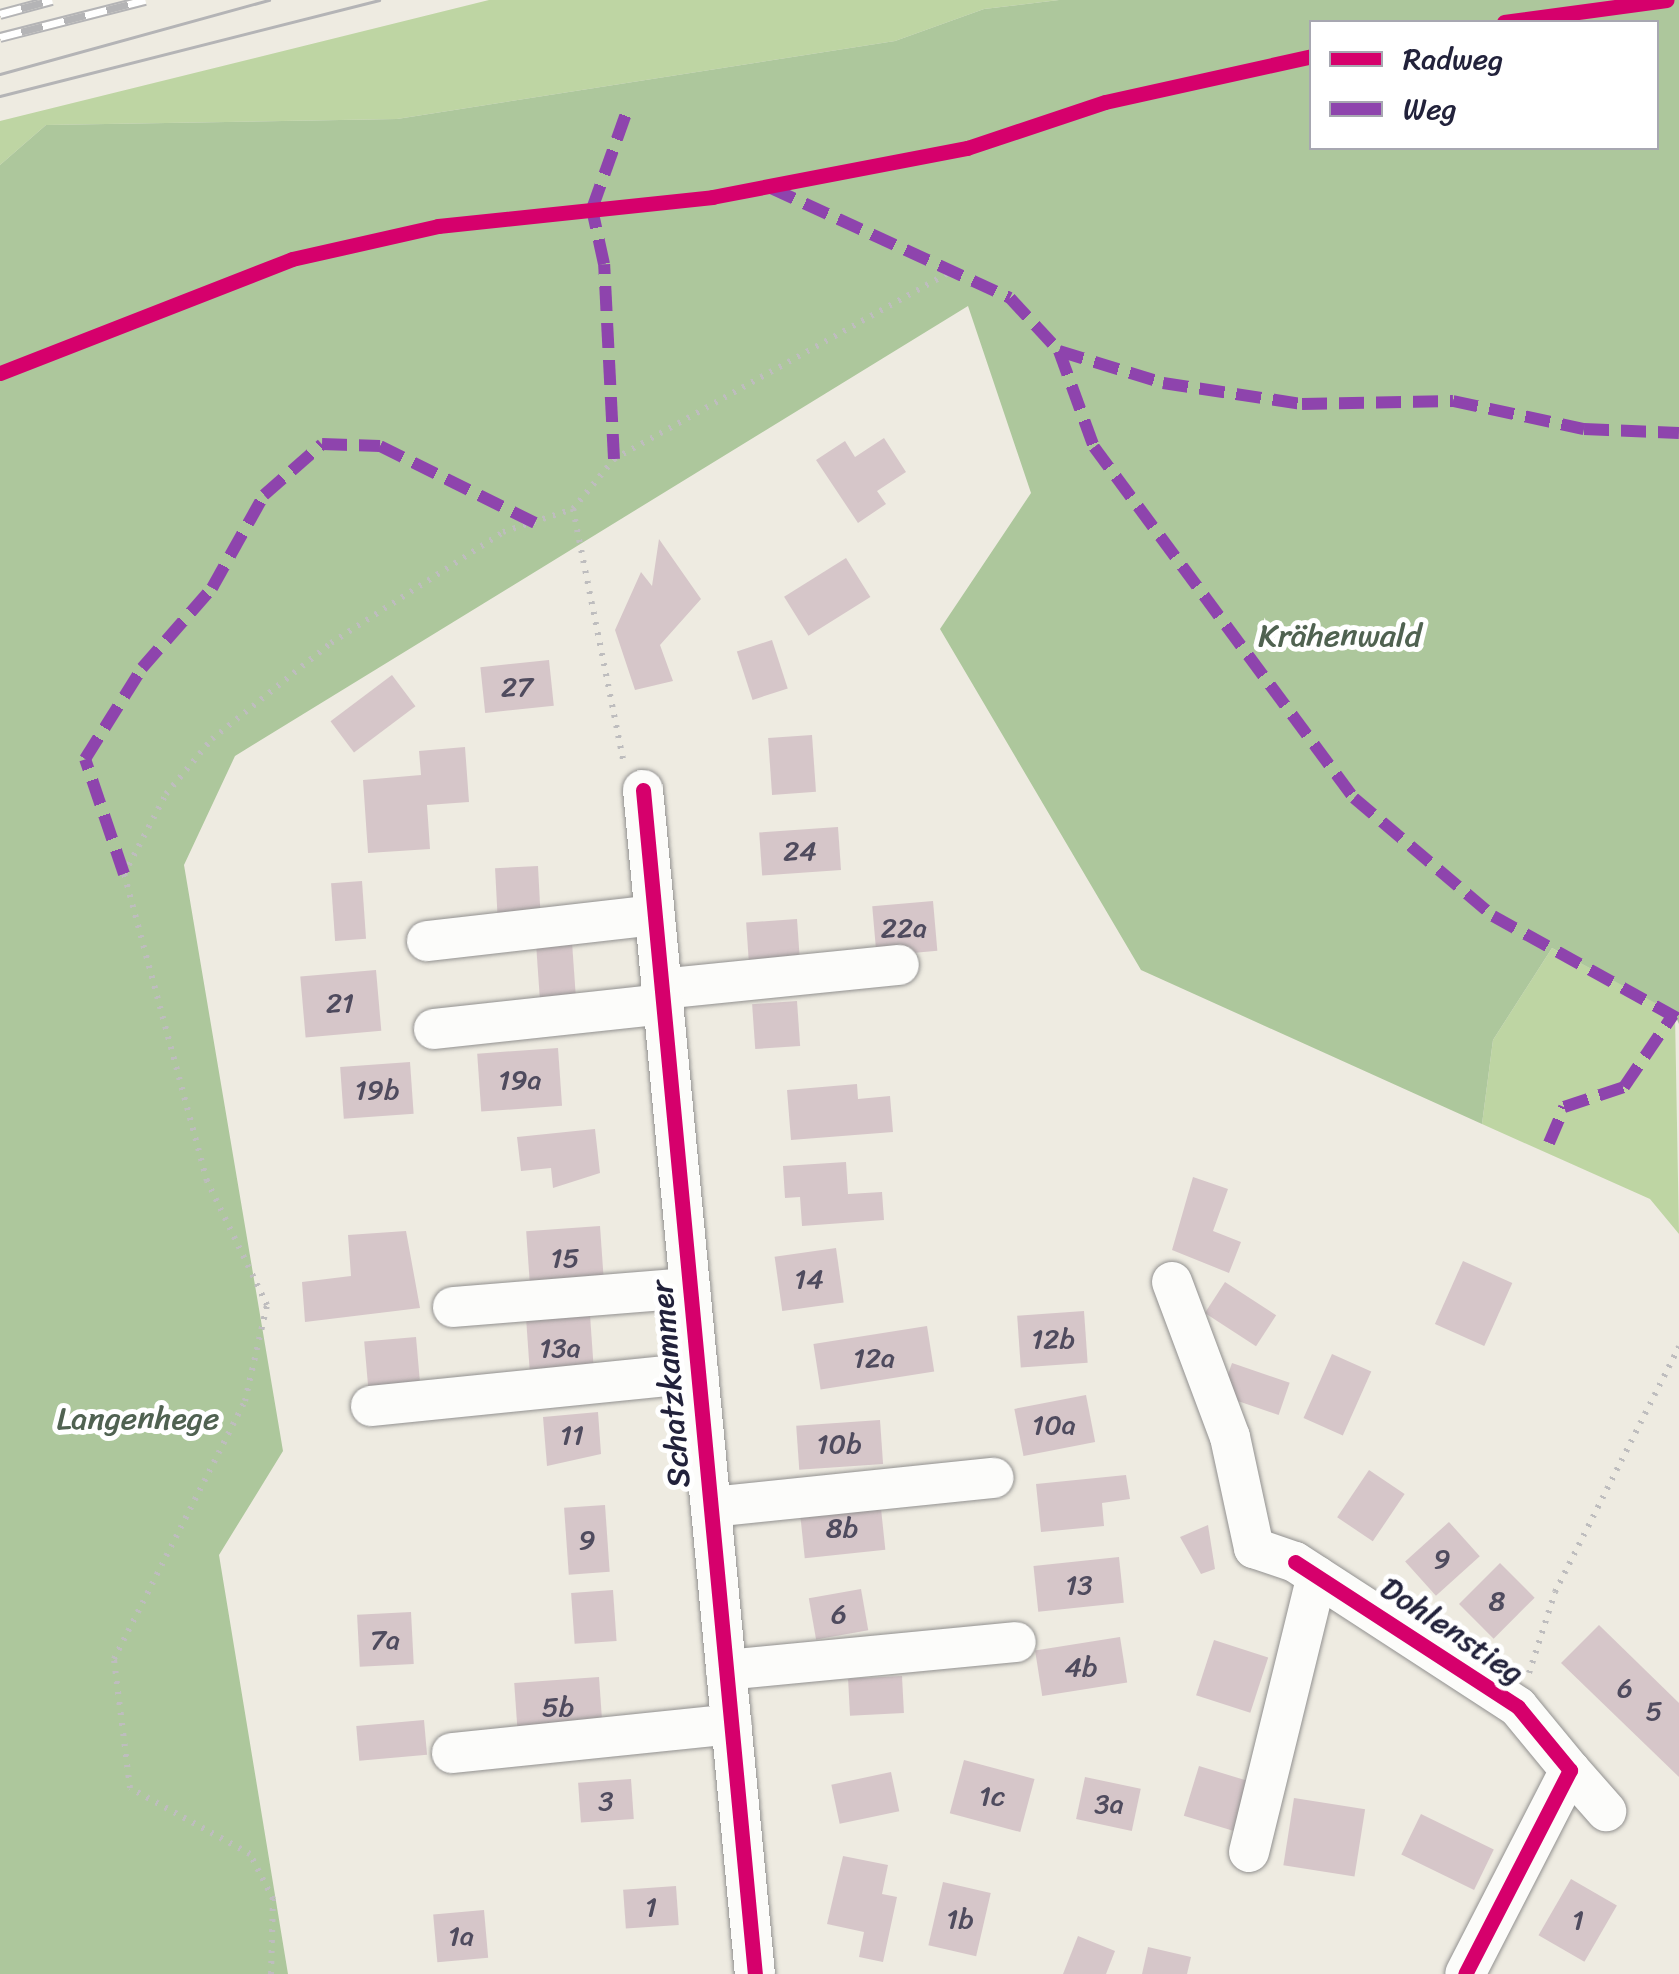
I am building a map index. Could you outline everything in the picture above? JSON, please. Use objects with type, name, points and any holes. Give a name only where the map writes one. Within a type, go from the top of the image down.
[{"type":"street","name":"Schatzkammer","points":[[643,790],[755,1974]]},
{"type":"street","points":[[427,941],[654,915]]},
{"type":"street","points":[[434,1029],[899,964]]},
{"type":"street","name":"Dohlenstieg","points":[[1172,1282],[1230,1437],[1254,1548],[1306,1569],[1518,1707],[1606,1810]]},
{"type":"street","points":[[454,1307],[690,1288]]},
{"type":"street","points":[[371,1406],[698,1373]]},
{"type":"street","points":[[711,1507],[994,1478]]},
{"type":"street","points":[[1248,1852],[1306,1569]]},
{"type":"street","points":[[726,1670],[1016,1642]]},
{"type":"street","points":[[452,1752],[732,1724]]},
{"type":"street","points":[[1464,1974],[1570,1770]]},
{"type":"path","points":[[271,1974],[273,1899],[250,1854],[156,1806],[130,1788],[114,1658],[244,1402],[267,1305],[207,1181],[124,874],[166,794],[212,739],[331,643],[503,532],[572,510],[614,459],[956,269]]},
{"type":"path","points":[[572,510],[616,748],[643,790]]},
{"type":"path","points":[[1518,1707],[1556,1592],[1679,1348]]},
{"type":"green space","points":[[489,0],[1059,0],[984,9],[895,41],[397,119],[46,125],[0,165],[0,121]]},
{"type":"green space","name":"Krähenwald","points":[[1059,0],[1679,0],[1679,1024],[1674,1013],[1552,948],[1493,1040],[1482,1124],[1141,970],[940,629],[1031,493],[968,306],[235,756],[184,865],[283,1451],[219,1555],[288,1974],[0,1974],[0,165],[46,125],[397,119],[895,41],[984,9]]},
{"type":"green space","points":[[1552,948],[1675,1013],[1679,1234],[1650,1199],[1482,1124],[1493,1040]]},
{"type":"building","points":[[884,438],[906,472],[877,491],[886,504],[858,523],[816,460],[845,441],[855,457]]},
{"type":"building","points":[[659,539],[701,599],[660,645],[673,681],[635,690],[615,630],[641,572],[652,586]]},
{"type":"building","points":[[846,558],[870,597],[808,636],[784,597]]},
{"type":"building","points":[[772,640],[788,689],[753,700],[737,651]]},
{"type":"building","points":[[549,660],[554,706],[485,713],[480,667]]},
{"type":"building","points":[[392,675],[415,706],[354,752],[331,721]]},
{"type":"building","points":[[812,735],[816,792],[772,795],[768,738]]},
{"type":"building","points":[[465,747],[469,802],[427,805],[430,849],[368,853],[363,780],[421,775],[419,751]]},
{"type":"building","points":[[838,827],[841,870],[762,875],[759,833]]},
{"type":"building","points":[[538,866],[541,920],[498,922],[495,868]]},
{"type":"building","points":[[362,881],[366,939],[335,941],[331,883]]},
{"type":"building","points":[[933,901],[937,951],[877,956],[872,906]]},
{"type":"building","points":[[797,919],[800,963],[749,966],[746,923]]},
{"type":"building","points":[[572,942],[576,995],[540,997],[536,945]]},
{"type":"building","points":[[376,970],[381,1031],[306,1037],[300,977]]},
{"type":"building","points":[[797,1001],[800,1046],[755,1049],[752,1004]]},
{"type":"building","points":[[558,1048],[562,1106],[481,1112],[477,1054]]},
{"type":"building","points":[[410,1062],[414,1114],[344,1119],[340,1067]]},
{"type":"building","points":[[857,1084],[858,1099],[890,1096],[893,1132],[791,1140],[787,1090]]},
{"type":"building","points":[[595,1129],[600,1173],[553,1188],[551,1168],[521,1171],[517,1137]]},
{"type":"building","points":[[846,1162],[848,1194],[882,1192],[884,1220],[802,1226],[800,1197],[785,1198],[783,1166]]},
{"type":"building","points":[[1193,1177],[1228,1189],[1213,1231],[1241,1242],[1229,1273],[1172,1250]]},
{"type":"building","points":[[600,1226],[604,1285],[530,1290],[526,1231]]},
{"type":"building","points":[[406,1231],[420,1308],[305,1322],[302,1282],[351,1276],[348,1235]]},
{"type":"building","points":[[836,1248],[844,1302],[782,1311],[775,1257]]},
{"type":"building","points":[[1463,1261],[1512,1283],[1484,1346],[1435,1324]]},
{"type":"building","points":[[1225,1282],[1276,1315],[1256,1346],[1205,1313]]},
{"type":"building","points":[[1084,1311],[1088,1363],[1021,1368],[1017,1316]]},
{"type":"building","points":[[590,1315],[594,1377],[530,1381],[526,1319]]},
{"type":"building","points":[[927,1326],[934,1371],[821,1389],[813,1344]]},
{"type":"building","points":[[416,1337],[420,1387],[369,1391],[364,1342]]},
{"type":"building","points":[[1332,1354],[1371,1371],[1343,1435],[1304,1418]]},
{"type":"building","points":[[1232,1363],[1290,1383],[1279,1415],[1221,1395]]},
{"type":"building","points":[[1086,1395],[1095,1442],[1024,1456],[1014,1409]]},
{"type":"building","points":[[598,1412],[601,1454],[547,1466],[543,1417]]},
{"type":"building","points":[[880,1420],[883,1464],[799,1470],[796,1426]]},
{"type":"building","points":[[1369,1470],[1405,1494],[1373,1541],[1337,1517]]},
{"type":"building","points":[[1126,1475],[1130,1499],[1102,1503],[1104,1526],[1041,1532],[1036,1484]]},
{"type":"building","points":[[880,1499],[885,1550],[805,1558],[799,1507]]},
{"type":"building","points":[[605,1505],[610,1572],[569,1575],[564,1508]]},
{"type":"building","points":[[1449,1522],[1480,1556],[1436,1596],[1405,1561]]},
{"type":"building","points":[[1208,1525],[1215,1569],[1201,1574],[1180,1537]]},
{"type":"building","points":[[1119,1557],[1124,1603],[1038,1612],[1033,1566]]},
{"type":"building","points":[[1500,1563],[1535,1598],[1494,1639],[1459,1604]]},
{"type":"building","points":[[861,1589],[868,1630],[816,1640],[809,1598]]},
{"type":"building","points":[[613,1590],[617,1641],[575,1644],[571,1593]]},
{"type":"building","points":[[411,1612],[414,1664],[360,1667],[357,1615]]},
{"type":"building","points":[[1599,1625],[1679,1703],[1679,1777],[1561,1663]]},
{"type":"building","points":[[1120,1637],[1127,1682],[1042,1696],[1035,1650]]},
{"type":"building","points":[[1214,1640],[1268,1658],[1250,1713],[1196,1695]]},
{"type":"building","points":[[902,1676],[904,1713],[850,1716],[848,1679]]},
{"type":"building","points":[[599,1677],[603,1731],[518,1737],[514,1683]]},
{"type":"building","points":[[424,1720],[427,1755],[359,1761],[356,1726]]},
{"type":"building","points":[[964,1760],[1035,1779],[1020,1832],[950,1813]]},
{"type":"building","points":[[1199,1766],[1251,1782],[1235,1832],[1184,1816]]},
{"type":"building","points":[[891,1772],[899,1811],[840,1824],[831,1785]]},
{"type":"building","points":[[1085,1777],[1141,1789],[1132,1831],[1076,1819]]},
{"type":"building","points":[[631,1779],[634,1819],[581,1823],[578,1783]]},
{"type":"building","points":[[1294,1798],[1365,1809],[1354,1876],[1283,1865]]},
{"type":"building","points":[[1421,1814],[1494,1850],[1474,1890],[1401,1854]]},
{"type":"building","points":[[843,1856],[888,1865],[882,1894],[897,1897],[883,1962],[859,1957],[864,1932],[827,1924]]},
{"type":"building","points":[[1571,1879],[1617,1905],[1584,1962],[1538,1935]]},
{"type":"building","points":[[943,1882],[991,1893],[976,1956],[928,1945]]},
{"type":"building","points":[[676,1886],[679,1925],[626,1929],[623,1890]]},
{"type":"building","points":[[484,1910],[488,1958],[437,1962],[433,1914]]},
{"type":"building","points":[[1078,1936],[1115,1951],[1106,1974],[1063,1974]]},
{"type":"building","points":[[1148,1947],[1191,1957],[1187,1974],[1142,1974]]},
{"type":"tram line","points":[[0,74],[269,0]]},
{"type":"tram line","points":[[0,96],[379,0]]},
{"type":"railway","points":[[0,14],[52,0]]},
{"type":"railway","points":[[0,37],[145,0]]},
{"type":"marked path","points":[[614,459],[604,264],[592,209],[628,108]]},
{"type":"marked path","points":[[771,188],[1010,298],[1059,351],[1094,447],[1354,798],[1493,916],[1679,1019]]},
{"type":"marked path","points":[[1059,351],[1163,383],[1302,404],[1453,401],[1584,429],[1679,433]]},
{"type":"marked path","points":[[124,874],[85,759],[142,668],[212,588],[264,495],[322,444],[380,446],[535,523]]},
{"type":"marked path","points":[[1549,1143],[1564,1107],[1624,1087],[1673,1015]]},
{"type":"cycle path","points":[[1519,20],[1667,0]]},
{"type":"cycle path","points":[[0,373],[292,259],[438,226],[712,197],[967,148],[1105,102],[1309,57]]},
{"type":"cycle path","points":[[643,790],[755,1974]]},
{"type":"cycle path","points":[[1295,1562],[1518,1707],[1570,1770],[1465,1974]]},
{"type":"park label","name":"Langenhege","points":[[138,1419]]}]
